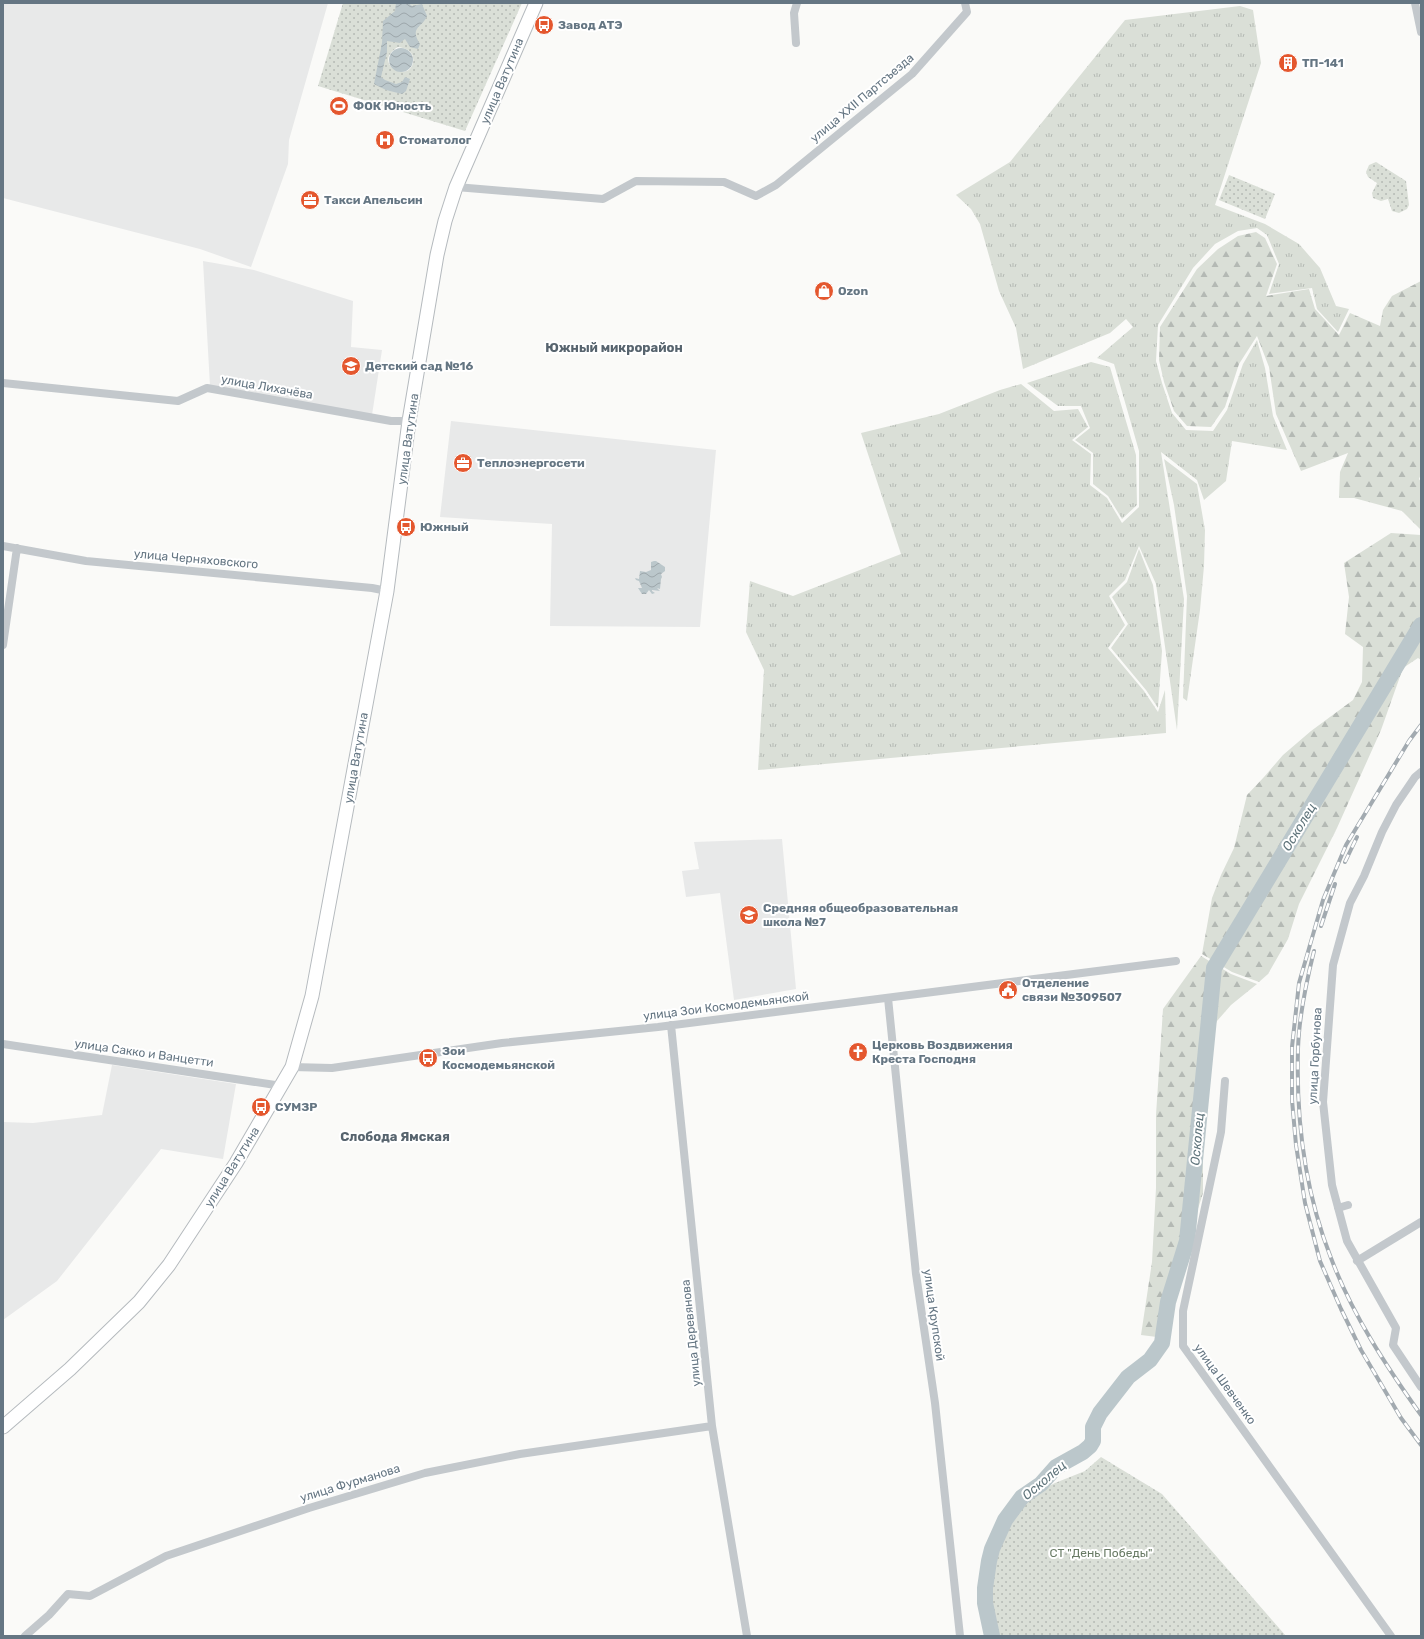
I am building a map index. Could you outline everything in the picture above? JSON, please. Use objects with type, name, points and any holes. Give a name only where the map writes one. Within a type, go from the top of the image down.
[{"type":"main road","name":"улица Ватутина","points":[[3,1427],[70,1369],[143,1297],[173,1258],[236,1163],[292,1067],[312,996],[387,591],[409,421],[437,255],[445,221],[456,187],[536,3]]},
{"type":"street","points":[[796,43],[794,13],[797,3]]},
{"type":"street","name":"улица XXII Партсъезда","points":[[456,187],[603,199],[636,181],[724,182],[756,196],[776,185],[912,74],[967,12],[965,3]]},
{"type":"street","points":[[1415,3],[1421,32]]},
{"type":"street","name":"улица Лихачёва","points":[[3,383],[178,401],[207,388],[391,421],[409,421]]},
{"type":"street","name":"улица Черняховского","points":[[3,546],[86,561],[372,588],[387,591]]},
{"type":"street","points":[[3,645],[17,548]]},
{"type":"street","name":"улица Горбунова","points":[[1421,772],[1396,805],[1382,832],[1364,876],[1350,902],[1333,965],[1323,1102],[1332,1185],[1347,1241],[1396,1328],[1393,1345],[1421,1387]]},
{"type":"street","name":"улица Зои Космодемьянской","points":[[292,1067],[332,1068],[502,1043],[672,1025],[1176,961]]},
{"type":"street","name":"улица Крупской","points":[[888,998],[916,1274],[934,1403],[960,1636]]},
{"type":"street","name":"улица Деревянова","points":[[672,1025],[712,1426],[747,1636]]},
{"type":"street","name":"улица Сакко и Ванцетти","points":[[3,1044],[282,1086]]},
{"type":"street","name":"улица Шевченко","points":[[1225,1081],[1221,1132],[1183,1311],[1183,1346],[1391,1636]]},
{"type":"street","points":[[1338,1208],[1348,1205]]},
{"type":"street","points":[[1357,1261],[1421,1222]]},
{"type":"street","name":"улица Фурманова","points":[[25,1636],[49,1615],[68,1594],[90,1596],[166,1556],[309,1508],[425,1473],[520,1454],[712,1426]]},
{"type":"shaded area","points":[[3,3],[328,3],[289,140],[288,164],[251,267],[200,249],[3,198]]},
{"type":"shaded area","points":[[203,261],[254,270],[353,301],[351,347],[382,350],[372,415],[210,386]]},
{"type":"shaded area","points":[[451,421],[716,450],[700,627],[550,626],[552,524],[440,517]]},
{"type":"shaded area","points":[[782,839],[796,989],[734,1000],[720,893],[686,897],[682,871],[699,869],[694,842]]},
{"type":"shaded area","points":[[112,1065],[236,1084],[223,1159],[161,1149],[57,1281],[3,1320],[3,1122],[33,1123],[102,1115]]},
{"type":"green space","points":[[343,3],[522,3],[465,131],[318,86]],"holes":[[[398,47],[410,51],[413,56],[413,63],[410,69],[405,72],[394,69],[390,65],[388,59],[391,53]]]},
{"type":"green space","points":[[1240,6],[1253,10],[1261,63],[1215,205],[1265,224],[1299,244],[1320,268],[1336,306],[1349,309],[1338,332],[1317,309],[1312,288],[1269,294],[1279,264],[1267,235],[1257,228],[1238,231],[1215,244],[1193,268],[1158,325],[1156,361],[1172,413],[1186,430],[1213,431],[1227,410],[1243,364],[1257,340],[1265,368],[1273,416],[1287,450],[1232,441],[1226,481],[1204,500],[1197,480],[1161,452],[1184,599],[1177,730],[1156,584],[1139,546],[1125,580],[1109,596],[1125,625],[1108,648],[1144,691],[1158,712],[1165,690],[1166,733],[758,770],[764,670],[746,632],[750,581],[793,596],[901,554],[861,433],[939,414],[1000,390],[1021,384],[1054,411],[1078,409],[1088,427],[1072,440],[1091,454],[1090,485],[1107,498],[1122,523],[1139,507],[1139,451],[1114,364],[1097,358],[1133,327],[1126,319],[1110,333],[1023,369],[1016,328],[999,291],[980,224],[971,209],[956,195],[1010,162],[1125,20]]},
{"type":"green space","points":[[1376,162],[1406,181],[1409,205],[1407,209],[1399,213],[1392,211],[1388,199],[1381,201],[1373,198],[1372,193],[1377,183],[1368,177],[1366,172],[1369,165]]},
{"type":"green space","points":[[1229,175],[1275,194],[1265,219],[1219,200]]},
{"type":"green space","points":[[1256,232],[1265,238],[1277,264],[1266,296],[1309,289],[1315,309],[1339,335],[1350,313],[1380,326],[1383,310],[1392,296],[1421,281],[1421,474],[1419,479],[1421,482],[1421,530],[1402,511],[1354,498],[1339,498],[1340,472],[1348,453],[1301,471],[1276,414],[1269,367],[1257,336],[1239,364],[1225,407],[1211,427],[1187,426],[1174,411],[1164,382],[1159,360],[1160,327],[1197,269],[1218,249],[1238,236]]},
{"type":"green space","points":[[1091,362],[1110,367],[1136,455],[1137,505],[1122,519],[1108,496],[1093,484],[1093,453],[1075,440],[1090,428],[1081,406],[1058,406],[1027,383]]},
{"type":"green space","points":[[1164,459],[1197,484],[1205,530],[1204,566],[1200,610],[1187,701],[1183,698],[1187,596],[1174,505]]},
{"type":"green space","points":[[1391,533],[1421,535],[1421,660],[1418,658],[1403,668],[1381,730],[1337,828],[1299,904],[1288,939],[1268,974],[1259,982],[1232,972],[1202,954],[1212,898],[1234,848],[1247,795],[1283,755],[1311,731],[1353,700],[1362,682],[1363,647],[1345,634],[1349,597],[1344,563]]},
{"type":"green space","points":[[1139,549],[1153,585],[1162,651],[1158,708],[1146,690],[1111,648],[1128,624],[1112,597],[1127,582]]},
{"type":"green space","points":[[1201,956],[1231,974],[1257,984],[1231,1005],[1217,1021],[1211,1034],[1207,1050],[1203,1125],[1203,1193],[1187,1243],[1181,1282],[1165,1338],[1141,1335],[1152,1262],[1156,1188],[1156,1115],[1163,1009]]},
{"type":"green space","name":"СТ \"День Победы\"","points":[[1101,1457],[1162,1494],[1286,1636],[994,1636],[989,1611],[989,1588],[996,1550],[1008,1523],[1024,1499],[1055,1483],[1085,1471]]},
{"type":"water","points":[[396,3],[408,3],[412,6],[422,4],[427,16],[416,31],[420,44],[418,49],[410,47],[405,39],[400,43],[387,41],[387,52],[381,77],[396,84],[402,82],[405,77],[410,79],[406,91],[402,94],[386,90],[374,84],[382,43],[383,21],[395,11]]},
{"type":"water","points":[[401,48],[410,51],[413,60],[410,69],[401,72],[392,69],[389,60],[392,51]]},
{"type":"water","points":[[654,561],[665,567],[665,571],[661,574],[660,589],[657,588],[660,591],[652,590],[655,593],[652,594],[649,590],[646,594],[642,594],[638,588],[642,588],[639,581],[635,578],[639,579],[640,571],[646,572],[651,570],[651,562]]},
{"type":"waterway","name":"Осколец","points":[[992,1636],[985,1603],[985,1588],[992,1549],[1005,1520],[1022,1497],[1041,1484],[1056,1467],[1083,1452],[1090,1446],[1093,1441],[1093,1427],[1100,1413],[1128,1377],[1150,1360],[1162,1343],[1168,1302],[1187,1241],[1214,968],[1421,625]]},
{"type":"railway","points":[[1421,725],[1409,741],[1346,845],[1323,900],[1299,983],[1292,1047],[1292,1100],[1296,1145],[1305,1203],[1320,1261],[1361,1350],[1401,1418],[1421,1445]]},
{"type":"railway","points":[[1345,862],[1357,837]]},
{"type":"railway","points":[[1321,926],[1335,884]]},
{"type":"railway","points":[[1314,951],[1301,1012],[1298,1049],[1301,1128],[1309,1181],[1322,1233],[1339,1279],[1359,1319],[1383,1359],[1421,1415]]},
{"type":"place","name":"Завод АТЭ","points":[[544,25]]},
{"type":"place","name":"ТП-141","points":[[1288,63]]},
{"type":"place","name":"ФОК Юность","points":[[339,106]]},
{"type":"place","name":"Стоматолог","points":[[385,140]]},
{"type":"place","name":"Такси Апельсин","points":[[310,200]]},
{"type":"place","name":"Ozon","points":[[824,291]]},
{"type":"place","name":"Детский сад №16","points":[[351,366]]},
{"type":"place","name":"Теплоэнергосети","points":[[463,463]]},
{"type":"place","name":"Южный","points":[[406,527]]},
{"type":"place","name":"Средняя общеобразовательная школа №7","points":[[749,915]]},
{"type":"place","name":"Отделение связи №309507","points":[[1008,990]]},
{"type":"place","name":"Церковь Воздвижения Креста Господня","points":[[858,1052]]},
{"type":"place","name":"Зои Космодемьянской","points":[[428,1058]]},
{"type":"place","name":"СУМЗР","points":[[261,1107]]},
{"type":"district","name":"Южный микрорайон","points":[[614,347]]},
{"type":"district","name":"Слобода Ямская","points":[[395,1136]]}]
